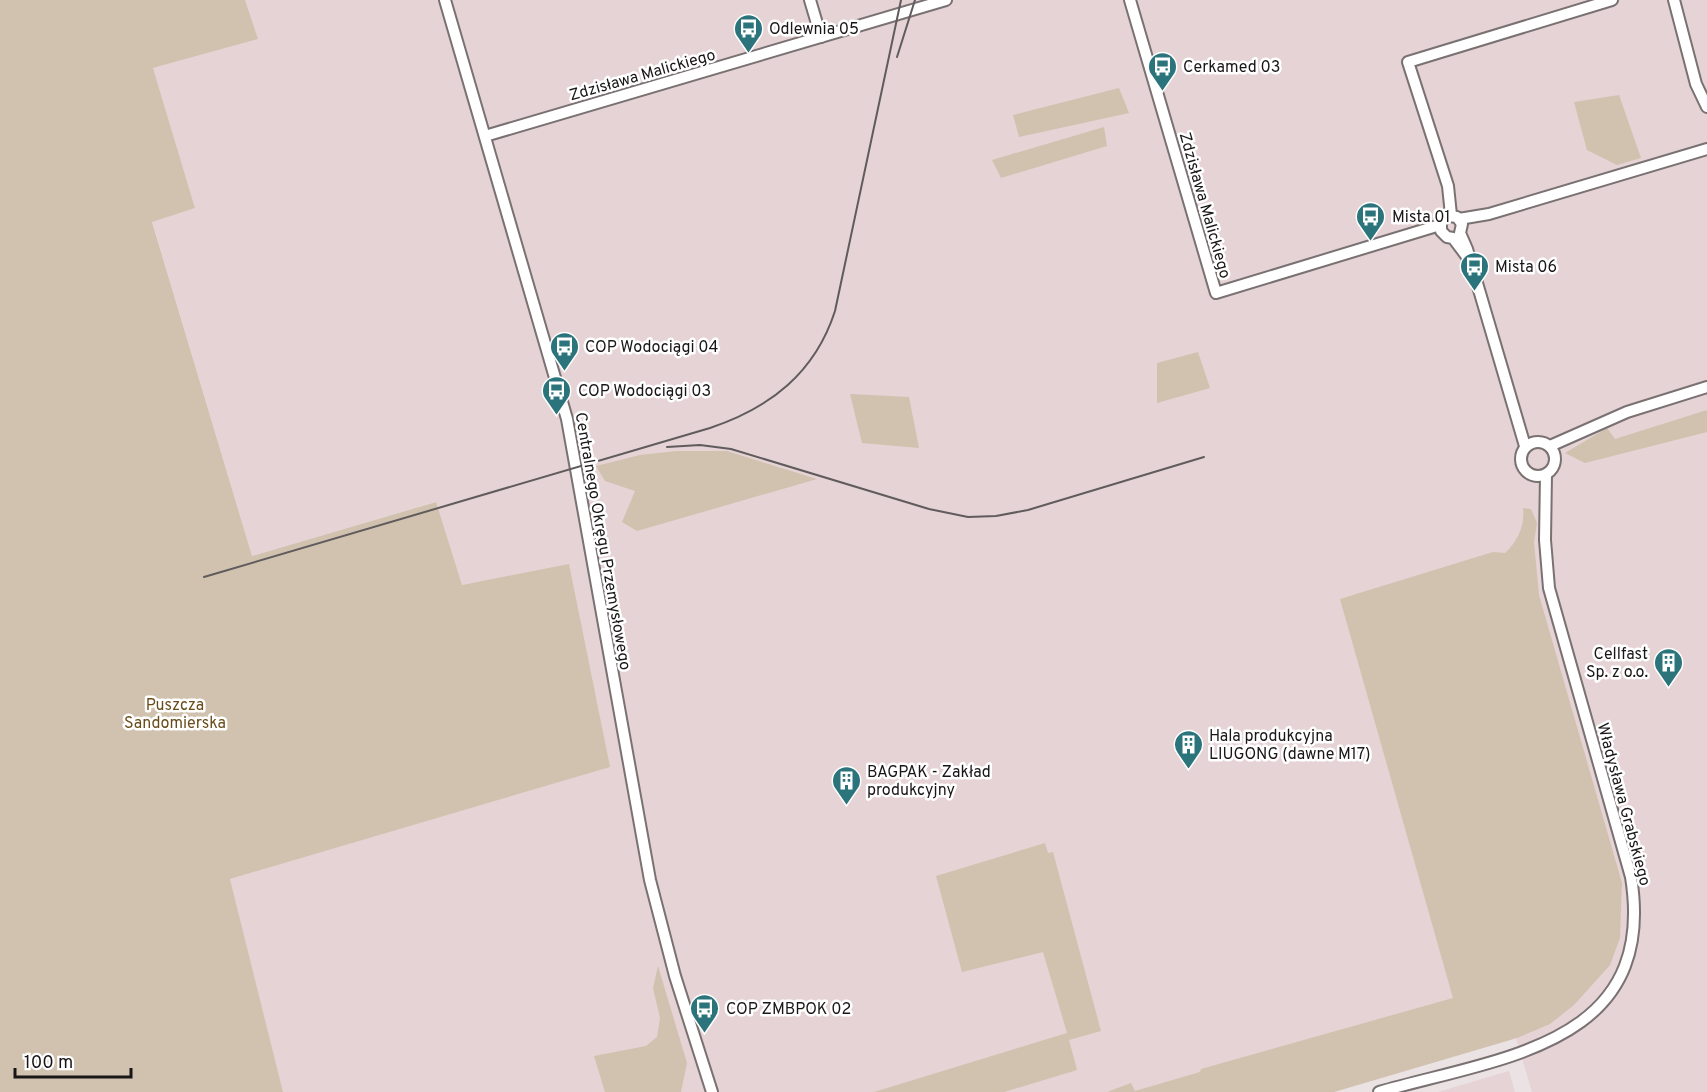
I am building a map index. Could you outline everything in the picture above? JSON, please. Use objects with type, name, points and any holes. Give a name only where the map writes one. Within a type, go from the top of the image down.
[{"type":"street","name":"Centralnego Okręgu Przemysłowego","points":[[445,0],[566,416],[650,880],[666,944],[712,1092]]},
{"type":"street","points":[[810,0],[821,37]]},
{"type":"street","name":"Zdzisława Malickiego","points":[[485,136],[946,0]]},
{"type":"street","name":"Zdzisława Malickiego","points":[[1130,0],[1216,293],[1441,229]]},
{"type":"street","points":[[1612,0],[1408,62],[1448,186],[1457,226],[1494,355],[1530,444],[1552,451],[1600,425],[1648,404],[1707,387]]},
{"type":"street","points":[[1674,0],[1696,84],[1707,107]]},
{"type":"street","points":[[1457,226],[1443,220],[1441,229],[1457,226],[1489,214],[1707,149]]},
{"type":"street","points":[[1530,444],[1520,461],[1526,471],[1533,476],[1546,474],[1553,466],[1552,451]]},
{"type":"street","name":"Władysława Grabskiego","points":[[1379,1092],[1514,1054],[1558,1038],[1584,1022],[1604,1003],[1618,981],[1630,952],[1635,917],[1631,877],[1553,604],[1546,568],[1546,474]]},
{"type":"street","name":"Władysława Grabskiego","points":[[1533,476],[1545,511]]},
{"type":"shaded area","points":[[245,0],[1707,0],[1707,1092],[1532,1092],[1516,1038],[1334,1092],[283,1092],[230,879],[609,767],[569,565],[462,585],[435,502],[252,556],[152,221],[195,208],[153,68],[257,39]]},
{"type":"shaded area","points":[[1509,1071],[1515,1092],[1438,1092]]},
{"type":"green space","name":"Puszcza Sandomierska","points":[[0,0],[245,0],[258,39],[153,68],[195,208],[152,222],[252,556],[436,502],[462,585],[569,564],[610,767],[230,879],[283,1092],[0,1092]]},
{"type":"green space","points":[[1119,88],[1129,113],[1019,137],[1013,115]]},
{"type":"green space","points":[[1619,95],[1641,158],[1617,165],[1587,150],[1574,102]]},
{"type":"green space","points":[[1104,127],[1107,146],[1001,178],[992,160]]},
{"type":"green space","points":[[1198,352],[1210,388],[1157,403],[1157,363]]},
{"type":"green space","points":[[850,394],[909,397],[919,448],[862,443]]},
{"type":"green space","points":[[1707,410],[1707,432],[1585,463],[1565,453],[1607,428],[1615,439]]},
{"type":"green space","points":[[677,451],[727,451],[817,479],[637,531],[622,522],[635,491],[605,481],[596,466],[640,455]]},
{"type":"green space","points":[[1523,508],[1531,509],[1537,523],[1534,542],[1539,595],[1622,883],[1620,938],[1610,965],[1574,1005],[1550,1024],[1517,1038],[1334,1092],[1107,1092],[1131,1083],[1135,1091],[1200,1072],[1201,1069],[1453,998],[1340,599],[1493,552],[1505,553],[1520,532]]},
{"type":"green space","points":[[1045,843],[1048,853],[1053,852],[1101,1031],[1069,1040],[1077,1070],[1004,1092],[874,1092],[1067,1033],[1043,952],[962,972],[936,876]]},
{"type":"green space","points":[[658,966],[687,1063],[681,1092],[605,1092],[594,1056],[646,1046],[657,1037],[660,1018],[653,988]]},
{"type":"railway","points":[[204,577],[710,428],[752,410],[771,399],[788,385],[815,353],[835,311],[901,0]]},
{"type":"railway","points":[[897,57],[915,0]]},
{"type":"railway","points":[[667,447],[700,445],[731,449],[929,509],[968,517],[996,516],[1028,510],[1204,457]]},
{"type":"place","name":"Odlewnia 05","points":[[748,54]]},
{"type":"place","name":"Cerkamed 03","points":[[1162,92]]},
{"type":"place","name":"Mista 01","points":[[1371,242]]},
{"type":"place","name":"Mista 06","points":[[1474,292]]},
{"type":"place","name":"COP Wodociągi 04","points":[[564,372]]},
{"type":"place","name":"COP Wodociągi 03","points":[[557,416]]},
{"type":"place","name":"Cellfast Sp. z o.o.","points":[[1669,688]]},
{"type":"place","name":"Hala produkcyjna LIUGONG (dawne M17)","points":[[1188,770]]},
{"type":"place","name":"BAGPAK - Zakład produkcyjny","points":[[846,806]]},
{"type":"place","name":"COP ZMBPOK 02","points":[[705,1034]]}]
